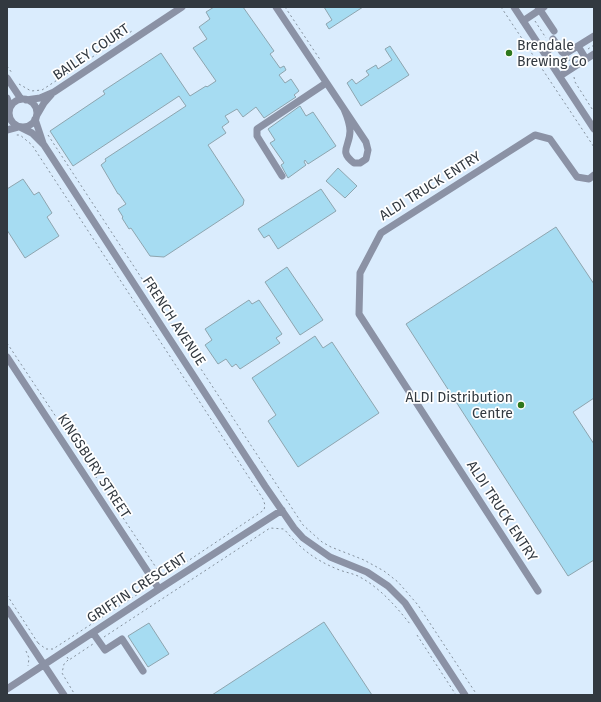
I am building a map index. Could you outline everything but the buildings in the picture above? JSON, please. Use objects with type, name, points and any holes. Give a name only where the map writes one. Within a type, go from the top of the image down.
[{"type":"street","name":"BAILEY COURT","points":[[23,99],[40,98],[54,92],[182,7]]},
{"type":"street","points":[[276,7],[326,83],[344,109],[366,142],[368,150],[366,159],[360,163],[354,163],[347,158],[345,151],[350,133],[350,124],[344,109]]},
{"type":"street","points":[[514,7],[594,129]]},
{"type":"street","points":[[523,21],[540,8],[554,31]]},
{"type":"street","points":[[544,53],[555,42],[565,54],[594,36]]},
{"type":"street","points":[[578,46],[586,59]]},
{"type":"street","points":[[560,76],[594,54]]},
{"type":"street","points":[[7,130],[29,126],[36,117],[36,111],[33,104],[23,99],[11,77]]},
{"type":"street","points":[[282,176],[257,136],[257,129],[326,83]]},
{"type":"street","name":"BAILEY COURT","points":[[36,117],[44,103],[54,92]]},
{"type":"street","points":[[7,98],[10,119],[19,127]]},
{"type":"street","points":[[9,110],[17,100],[23,99]]},
{"type":"street","name":"FRENCH AVENUE","points":[[36,117],[44,145]]},
{"type":"street","name":"FRENCH AVENUE","points":[[19,127],[32,133],[44,145],[294,528],[314,547],[330,557],[367,572],[388,586],[405,604],[465,695]]},
{"type":"street","name":"ALDI TRUCK ENTRY","points":[[538,591],[359,314],[360,273],[381,233],[535,135],[550,139],[577,177],[588,179],[594,175]]},
{"type":"street","name":"KINGSBURY STREET","points":[[7,357],[159,589]]},
{"type":"street","name":"GRIFFIN CRESCENT","points":[[7,689],[282,510]]},
{"type":"street","points":[[7,609],[64,695]]},
{"type":"street","points":[[93,633],[105,650],[122,639],[143,671]]},
{"type":"path","points":[[501,7],[594,147]]},
{"type":"path","points":[[18,82],[24,88],[31,91],[42,90],[132,32]]},
{"type":"path","points":[[7,66],[11,77]]},
{"type":"path","points":[[574,77],[574,82],[594,112]]},
{"type":"path","points":[[7,343],[159,572],[170,573],[264,512],[265,505],[263,499],[32,145],[20,135],[15,135]]},
{"type":"path","points":[[48,135],[294,513]]},
{"type":"path","points":[[75,695],[62,673],[64,664],[68,659],[98,641],[261,534],[273,528],[284,529],[298,546],[318,560],[338,570],[357,576],[372,585],[388,598],[410,624]]},
{"type":"path","points":[[7,595],[38,643],[43,648],[48,650],[58,646],[138,594],[143,586],[142,575]]},
{"type":"path","points":[[415,631],[456,695]]},
{"type":"path","points":[[27,650],[25,652],[29,658],[28,667]]},
{"type":"place","name":"Brendale Brewing Co","points":[[509,53]]},
{"type":"place","name":"ALDI Distribution Centre","points":[[521,405]]}]
